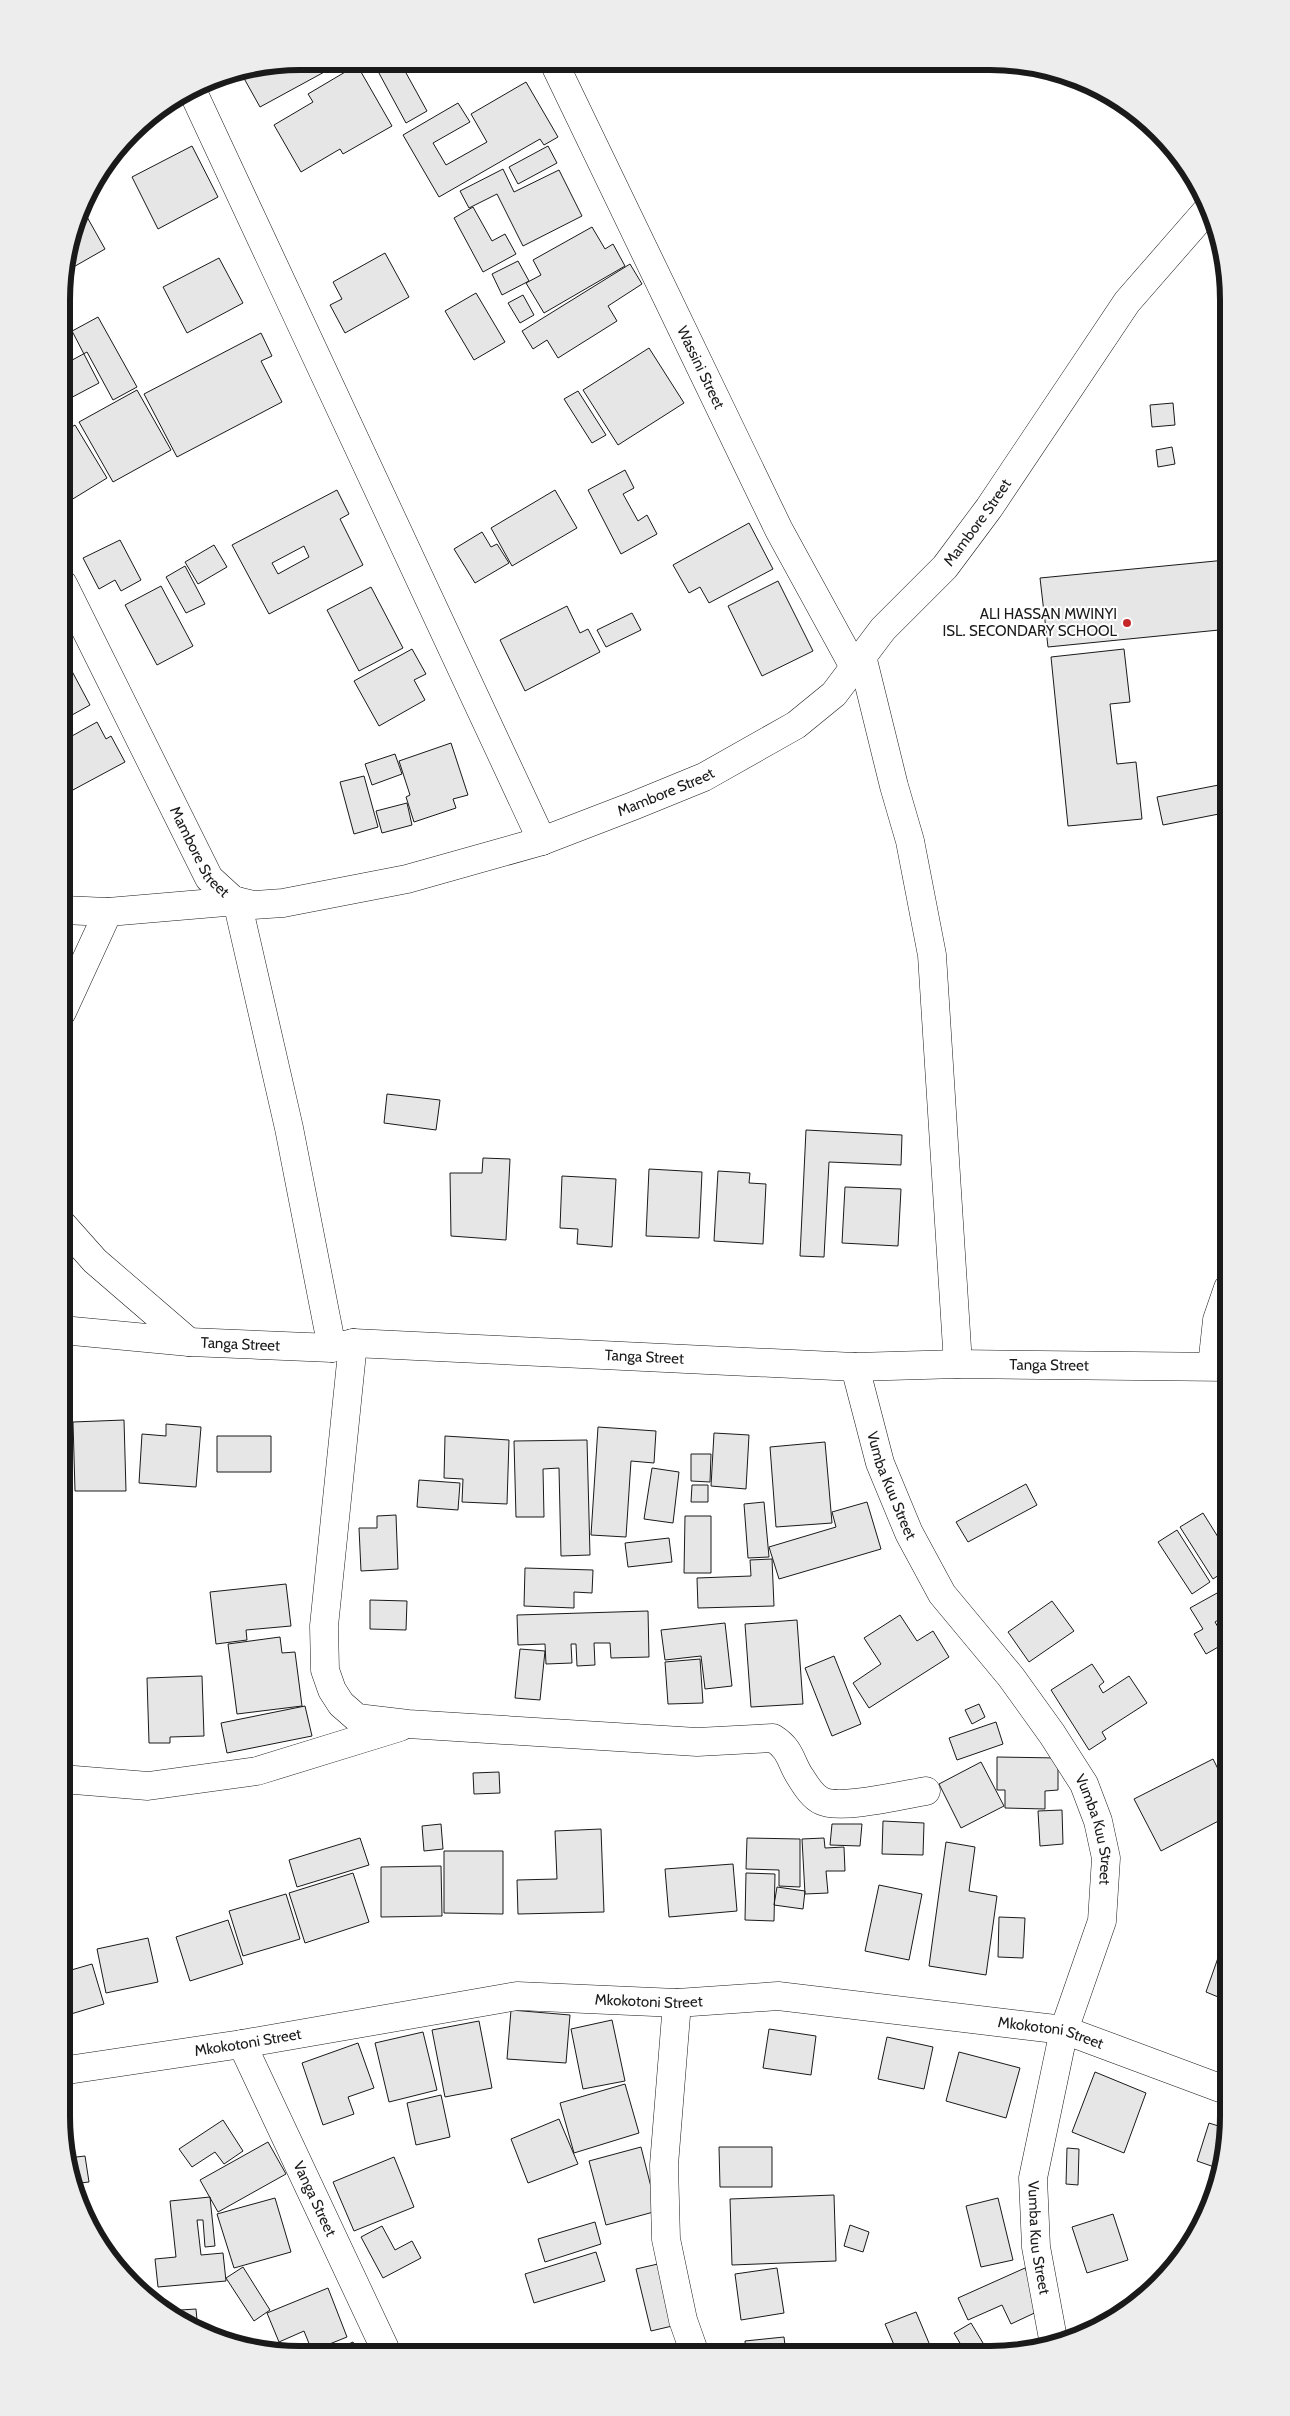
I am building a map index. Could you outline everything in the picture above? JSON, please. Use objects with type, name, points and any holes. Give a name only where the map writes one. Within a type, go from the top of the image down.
[{"type":"street","name":"Wassini Street","points":[[557,70],[779,530],[858,662],[910,841],[932,955],[958,1364]]},
{"type":"street","points":[[195,96],[542,840]]},
{"type":"street","name":"Mambore Street","points":[[70,598],[209,878],[226,895],[237,901],[253,905],[283,903],[407,879],[542,840],[704,777],[796,725],[834,694],[883,629],[945,567],[989,508],[1127,302],[1203,214]]},
{"type":"street","points":[[70,910],[108,912],[237,901],[289,1128],[342,1346],[324,1626],[325,1670],[341,1704],[358,1718],[408,1724],[697,1742],[774,1738],[784,1744],[802,1781],[822,1801],[842,1804],[926,1791]]},
{"type":"street","points":[[70,995],[108,912]]},
{"type":"street","points":[[70,1233],[95,1261],[190,1342]]},
{"type":"street","points":[[1220,1311],[1217,1320],[1220,1366]]},
{"type":"street","name":"Tanga Street","points":[[70,1331],[190,1342],[342,1346],[855,1367],[958,1364],[1220,1366]]},
{"type":"street","name":"Vumba Kuu Street","points":[[855,1367],[880,1462],[909,1533],[942,1594],[1011,1677],[1052,1734],[1084,1784],[1098,1820],[1106,1858],[1102,1921],[1064,2030],[1033,2178],[1036,2247],[1053,2337]]},
{"type":"street","points":[[70,1780],[148,1786],[257,1771],[408,1724]]},
{"type":"street","name":"Mkokotoni Street","points":[[70,2070],[242,2044],[517,1996],[677,2002],[778,1996],[1064,2030],[1220,2087]]},
{"type":"street","points":[[677,2002],[664,2165],[666,2239],[683,2320],[692,2346]]},
{"type":"street","name":"Vanga Street","points":[[242,2044],[384,2346]]},
{"type":"building","points":[[285,70],[328,70],[260,107],[243,77]]},
{"type":"building","points":[[349,70],[360,70],[392,126],[343,154],[340,149],[301,172],[274,125],[313,102],[308,94]]},
{"type":"building","points":[[377,70],[404,70],[427,111],[406,123]]},
{"type":"building","points":[[526,82],[558,137],[544,145],[540,139],[439,197],[403,135],[458,103],[470,122],[433,143],[446,165],[487,142],[471,114]]},
{"type":"building","points":[[192,146],[218,197],[158,229],[132,177]]},
{"type":"building","points":[[548,146],[557,163],[518,184],[509,167]]},
{"type":"building","points":[[503,169],[514,192],[559,170],[582,216],[523,246],[497,194],[469,208],[460,191]]},
{"type":"building","points":[[473,207],[492,241],[505,234],[516,254],[483,272],[454,218]]},
{"type":"building","points":[[86,216],[105,249],[72,268],[78,240]]},
{"type":"building","points":[[592,227],[605,249],[613,244],[625,266],[544,313],[526,283],[541,275],[533,260]]},
{"type":"building","points":[[385,253],[409,297],[345,333],[330,305],[342,299],[333,282]]},
{"type":"building","points":[[219,258],[243,303],[187,333],[163,287]]},
{"type":"building","points":[[518,261],[529,281],[502,295],[492,274]]},
{"type":"building","points":[[630,264],[642,284],[608,306],[617,321],[558,358],[547,340],[533,349],[522,331]]},
{"type":"building","points":[[476,293],[505,342],[474,360],[445,311]]},
{"type":"building","points":[[523,295],[534,315],[520,323],[508,303]]},
{"type":"building","points":[[98,317],[137,387],[113,400],[87,352],[70,361],[70,332]]},
{"type":"building","points":[[70,330],[99,383],[70,398]]},
{"type":"building","points":[[261,333],[272,356],[261,361],[282,402],[177,457],[144,394]]},
{"type":"building","points":[[649,348],[684,403],[618,445],[583,390]]},
{"type":"building","points":[[137,390],[171,450],[113,482],[79,422]]},
{"type":"building","points":[[578,391],[606,435],[592,443],[564,399]]},
{"type":"building","points":[[1173,403],[1175,425],[1152,427],[1150,405]]},
{"type":"building","points":[[75,425],[107,478],[70,501],[70,428]]},
{"type":"building","points":[[1172,447],[1175,464],[1158,467],[1156,450]]},
{"type":"building","points":[[625,470],[634,488],[623,494],[638,521],[647,515],[657,534],[621,554],[588,490]]},
{"type":"building","points":[[337,490],[349,514],[340,519],[363,565],[269,614],[232,545]],"holes":[[[304,546],[309,557],[278,574],[272,563]]]},
{"type":"building","points":[[555,490],[577,528],[512,566],[491,528]]},
{"type":"building","points":[[749,523],[773,569],[709,603],[700,587],[689,593],[673,565]]},
{"type":"building","points":[[482,532],[491,547],[497,544],[509,563],[475,583],[454,549]]},
{"type":"building","points":[[120,540],[141,580],[121,591],[115,580],[99,589],[83,558]]},
{"type":"building","points":[[214,545],[227,567],[198,584],[185,562]]},
{"type":"building","points":[[1220,561],[1220,630],[1048,647],[1040,578]]},
{"type":"building","points":[[185,566],[205,604],[186,613],[166,577]]},
{"type":"building","points":[[778,581],[813,651],[762,676],[728,606]]},
{"type":"building","points":[[161,586],[193,646],[157,665],[125,605]]},
{"type":"building","points":[[371,587],[403,648],[359,671],[327,610]]},
{"type":"building","points":[[567,606],[580,633],[588,629],[600,652],[525,691],[500,640]]},
{"type":"building","points":[[632,613],[641,630],[606,647],[597,630]]},
{"type":"building","points":[[412,649],[426,674],[414,680],[425,700],[379,726],[354,681]]},
{"type":"building","points":[[1124,649],[1130,702],[1110,704],[1117,764],[1136,762],[1142,819],[1068,826],[1051,657]]},
{"type":"building","points":[[70,668],[90,705],[70,716]]},
{"type":"building","points":[[97,722],[106,739],[111,736],[125,762],[71,791],[70,737]]},
{"type":"building","points":[[451,743],[468,795],[453,799],[456,808],[414,822],[406,797],[410,795],[399,761]]},
{"type":"building","points":[[395,754],[402,774],[372,785],[365,764]]},
{"type":"building","points":[[364,776],[378,827],[354,834],[340,782]]},
{"type":"building","points":[[1220,785],[1220,814],[1163,825],[1157,797]]},
{"type":"building","points":[[407,803],[412,825],[382,833],[376,811]]},
{"type":"building","points":[[387,1094],[440,1100],[436,1130],[384,1123]]},
{"type":"building","points":[[806,1130],[902,1135],[901,1165],[829,1162],[824,1257],[800,1256]]},
{"type":"building","points":[[483,1158],[510,1159],[506,1240],[451,1236],[450,1173],[482,1173]]},
{"type":"building","points":[[649,1169],[702,1172],[699,1238],[646,1236]]},
{"type":"building","points":[[718,1171],[750,1173],[749,1183],[766,1184],[763,1244],[714,1241]]},
{"type":"building","points":[[562,1176],[616,1179],[612,1247],[577,1244],[578,1229],[560,1228]]},
{"type":"building","points":[[845,1187],[901,1189],[898,1246],[842,1243]]},
{"type":"building","points":[[124,1420],[126,1491],[75,1491],[73,1422]]},
{"type":"building","points":[[166,1424],[201,1427],[196,1487],[139,1483],[142,1434],[166,1436]]},
{"type":"building","points":[[598,1427],[656,1431],[654,1463],[631,1461],[626,1537],[591,1535]]},
{"type":"building","points":[[714,1433],[749,1435],[746,1489],[711,1486]]},
{"type":"building","points":[[217,1436],[271,1436],[271,1472],[217,1472]]},
{"type":"building","points":[[445,1436],[509,1440],[507,1504],[462,1502],[463,1479],[444,1478]]},
{"type":"building","points":[[587,1440],[590,1555],[561,1556],[559,1468],[543,1469],[544,1517],[516,1517],[514,1441]]},
{"type":"building","points":[[825,1442],[832,1523],[776,1527],[770,1447]]},
{"type":"building","points":[[691,1454],[711,1454],[710,1482],[691,1481]]},
{"type":"building","points":[[652,1468],[679,1472],[673,1523],[644,1519]]},
{"type":"building","points":[[419,1480],[460,1483],[458,1510],[417,1507]]},
{"type":"building","points":[[1026,1484],[1037,1505],[968,1542],[956,1522]]},
{"type":"building","points":[[692,1485],[708,1485],[708,1502],[691,1502]]},
{"type":"building","points":[[764,1502],[769,1557],[748,1558],[744,1504]]},
{"type":"building","points":[[867,1502],[881,1549],[779,1579],[769,1547],[836,1527],[832,1512]]},
{"type":"building","points":[[1203,1513],[1220,1540],[1220,1574],[1213,1579],[1180,1527]]},
{"type":"building","points":[[396,1515],[398,1569],[361,1571],[359,1528],[377,1528],[377,1516]]},
{"type":"building","points":[[685,1516],[711,1516],[711,1573],[684,1573]]},
{"type":"building","points":[[1177,1530],[1210,1582],[1192,1594],[1158,1542]]},
{"type":"building","points":[[669,1538],[672,1562],[628,1567],[625,1543]]},
{"type":"building","points":[[772,1559],[774,1606],[698,1608],[697,1578],[751,1576],[750,1560]]},
{"type":"building","points":[[525,1568],[593,1570],[592,1593],[574,1592],[574,1608],[524,1606]]},
{"type":"building","points":[[286,1584],[291,1626],[246,1630],[247,1640],[216,1644],[210,1592]]},
{"type":"building","points":[[1220,1591],[1220,1619],[1215,1622],[1220,1630],[1220,1646],[1206,1654],[1194,1634],[1203,1629],[1190,1608]]},
{"type":"building","points":[[370,1600],[407,1601],[406,1630],[370,1629]]},
{"type":"building","points":[[1052,1601],[1074,1631],[1029,1662],[1008,1632]]},
{"type":"building","points":[[648,1611],[649,1657],[611,1658],[610,1643],[594,1643],[595,1665],[577,1666],[576,1644],[571,1644],[572,1663],[546,1664],[545,1644],[518,1645],[517,1615]]},
{"type":"building","points":[[900,1615],[917,1641],[933,1631],[949,1657],[869,1708],[853,1683],[881,1664],[864,1638]]},
{"type":"building","points":[[797,1620],[803,1704],[751,1707],[745,1624]]},
{"type":"building","points":[[725,1623],[732,1686],[705,1689],[701,1656],[665,1660],[661,1630]]},
{"type":"building","points":[[280,1637],[282,1653],[295,1652],[302,1706],[237,1714],[228,1644]]},
{"type":"building","points":[[520,1649],[545,1651],[540,1700],[515,1698]]},
{"type":"building","points":[[834,1656],[861,1724],[832,1736],[805,1668]]},
{"type":"building","points":[[700,1659],[703,1703],[668,1704],[665,1662]]},
{"type":"building","points":[[1092,1664],[1104,1682],[1099,1686],[1103,1693],[1129,1676],[1147,1703],[1102,1732],[1106,1739],[1089,1750],[1051,1690]]},
{"type":"building","points":[[202,1676],[204,1736],[170,1737],[170,1743],[149,1743],[147,1678]]},
{"type":"building","points":[[979,1704],[985,1717],[972,1724],[965,1710]]},
{"type":"building","points":[[305,1706],[312,1736],[227,1753],[221,1723]]},
{"type":"building","points":[[996,1722],[1003,1744],[957,1760],[949,1738]]},
{"type":"building","points":[[997,1757],[1058,1758],[1058,1790],[1045,1791],[1045,1809],[1005,1808],[1005,1790],[997,1790]]},
{"type":"building","points":[[1213,1759],[1220,1773],[1220,1820],[1161,1851],[1134,1799]]},
{"type":"building","points":[[981,1762],[1004,1806],[961,1828],[939,1784]]},
{"type":"building","points":[[499,1772],[500,1793],[474,1794],[473,1773]]},
{"type":"building","points":[[1062,1810],[1063,1844],[1040,1846],[1038,1811]]},
{"type":"building","points":[[883,1821],[924,1823],[923,1855],[882,1854]]},
{"type":"building","points":[[441,1824],[443,1849],[424,1851],[422,1826]]},
{"type":"building","points":[[832,1824],[862,1824],[860,1846],[830,1845]]},
{"type":"building","points":[[601,1829],[604,1912],[518,1914],[517,1880],[557,1879],[555,1831]]},
{"type":"building","points":[[360,1838],[369,1865],[297,1887],[289,1860]]},
{"type":"building","points":[[747,1838],[800,1839],[800,1887],[779,1886],[779,1870],[746,1869]]},
{"type":"building","points":[[824,1838],[825,1848],[844,1847],[845,1871],[826,1871],[828,1893],[805,1894],[802,1839]]},
{"type":"building","points":[[946,1842],[975,1847],[969,1891],[997,1896],[986,1975],[929,1966]]},
{"type":"building","points":[[444,1851],[503,1851],[503,1914],[444,1913]]},
{"type":"building","points":[[733,1864],[737,1911],[669,1917],[665,1869]]},
{"type":"building","points":[[441,1866],[442,1916],[381,1917],[381,1867]]},
{"type":"building","points":[[353,1873],[369,1922],[305,1943],[289,1893]]},
{"type":"building","points":[[746,1873],[775,1874],[774,1921],[745,1920]]},
{"type":"building","points":[[879,1885],[922,1894],[909,1960],[865,1951]]},
{"type":"building","points":[[777,1887],[805,1891],[803,1909],[774,1905]]},
{"type":"building","points":[[286,1894],[300,1939],[243,1956],[229,1911]]},
{"type":"building","points":[[999,1917],[1025,1918],[1023,1958],[998,1957]]},
{"type":"building","points":[[228,1920],[243,1964],[190,1981],[176,1937]]},
{"type":"building","points":[[148,1938],[158,1982],[106,1993],[97,1949]]},
{"type":"building","points":[[1219,1955],[1220,1955],[1220,1998],[1206,1992]]},
{"type":"building","points":[[92,1964],[104,2004],[70,2014],[70,1970]]},
{"type":"building","points":[[511,2010],[570,2015],[566,2063],[507,2059]]},
{"type":"building","points":[[612,2020],[625,2081],[583,2089],[571,2029]]},
{"type":"building","points":[[479,2021],[492,2088],[445,2097],[432,2030]]},
{"type":"building","points":[[769,2029],[816,2036],[811,2075],[763,2068]]},
{"type":"building","points":[[423,2032],[437,2090],[389,2102],[375,2043]]},
{"type":"building","points":[[887,2037],[933,2047],[924,2089],[878,2079]]},
{"type":"building","points":[[358,2043],[374,2088],[348,2097],[354,2114],[323,2125],[302,2063]]},
{"type":"building","points":[[959,2052],[1020,2068],[1006,2118],[946,2101]]},
{"type":"building","points":[[1095,2072],[1146,2093],[1124,2153],[1072,2132]]},
{"type":"building","points":[[625,2084],[639,2133],[574,2153],[560,2103]]},
{"type":"building","points":[[441,2095],[450,2137],[416,2145],[407,2103]]},
{"type":"building","points":[[559,2119],[578,2164],[528,2183],[511,2139]]},
{"type":"building","points":[[223,2120],[243,2151],[224,2164],[215,2152],[192,2167],[179,2149]]},
{"type":"building","points":[[1209,2123],[1220,2126],[1214,2167],[1197,2161]]},
{"type":"building","points":[[268,2142],[286,2174],[218,2212],[200,2180]]},
{"type":"building","points":[[641,2147],[657,2211],[606,2225],[589,2161]]},
{"type":"building","points":[[719,2147],[772,2147],[772,2187],[720,2187]]},
{"type":"building","points":[[1067,2148],[1079,2149],[1078,2185],[1066,2184]]},
{"type":"building","points":[[85,2156],[89,2182],[80,2183],[74,2157]]},
{"type":"building","points":[[394,2157],[414,2207],[354,2231],[333,2182]]},
{"type":"building","points":[[834,2195],[836,2261],[732,2265],[730,2199]]},
{"type":"building","points":[[210,2197],[215,2246],[205,2247],[203,2220],[197,2220],[201,2255],[223,2253],[226,2281],[158,2287],[155,2259],[176,2257],[170,2201]]},
{"type":"building","points":[[275,2198],[291,2252],[234,2268],[217,2214]]},
{"type":"building","points":[[998,2198],[1013,2260],[981,2267],[966,2206]]},
{"type":"building","points":[[1113,2214],[1128,2260],[1087,2273],[1072,2227]]},
{"type":"building","points":[[595,2222],[601,2244],[545,2262],[538,2239]]},
{"type":"building","points":[[850,2225],[869,2232],[863,2252],[844,2246]]},
{"type":"building","points":[[382,2226],[395,2250],[412,2241],[421,2258],[383,2278],[361,2237]]},
{"type":"building","points":[[596,2252],[605,2281],[534,2303],[525,2274]]},
{"type":"building","points":[[671,2261],[685,2323],[651,2331],[636,2269]]},
{"type":"building","points":[[243,2267],[270,2310],[254,2321],[226,2278]]},
{"type":"building","points":[[777,2268],[784,2313],[741,2320],[735,2274]]},
{"type":"building","points":[[1025,2268],[1043,2309],[1011,2324],[1002,2305],[968,2320],[958,2298]]},
{"type":"building","points":[[328,2288],[347,2337],[324,2346],[310,2346],[304,2331],[279,2342],[267,2313]]},
{"type":"building","points":[[196,2309],[197,2322],[185,2315],[177,2310]]},
{"type":"building","points":[[916,2312],[930,2346],[895,2346],[885,2324]]},
{"type":"building","points":[[971,2323],[985,2346],[962,2346],[954,2333]]},
{"type":"building","points":[[784,2337],[785,2346],[745,2346],[745,2341]]},
{"type":"building","points":[[353,2342],[355,2346],[344,2346]]},
{"type":"place","name":"ALI HASSAN MWINYI ISL. SECONDARY SCHOOL","points":[[1127,623]]}]
